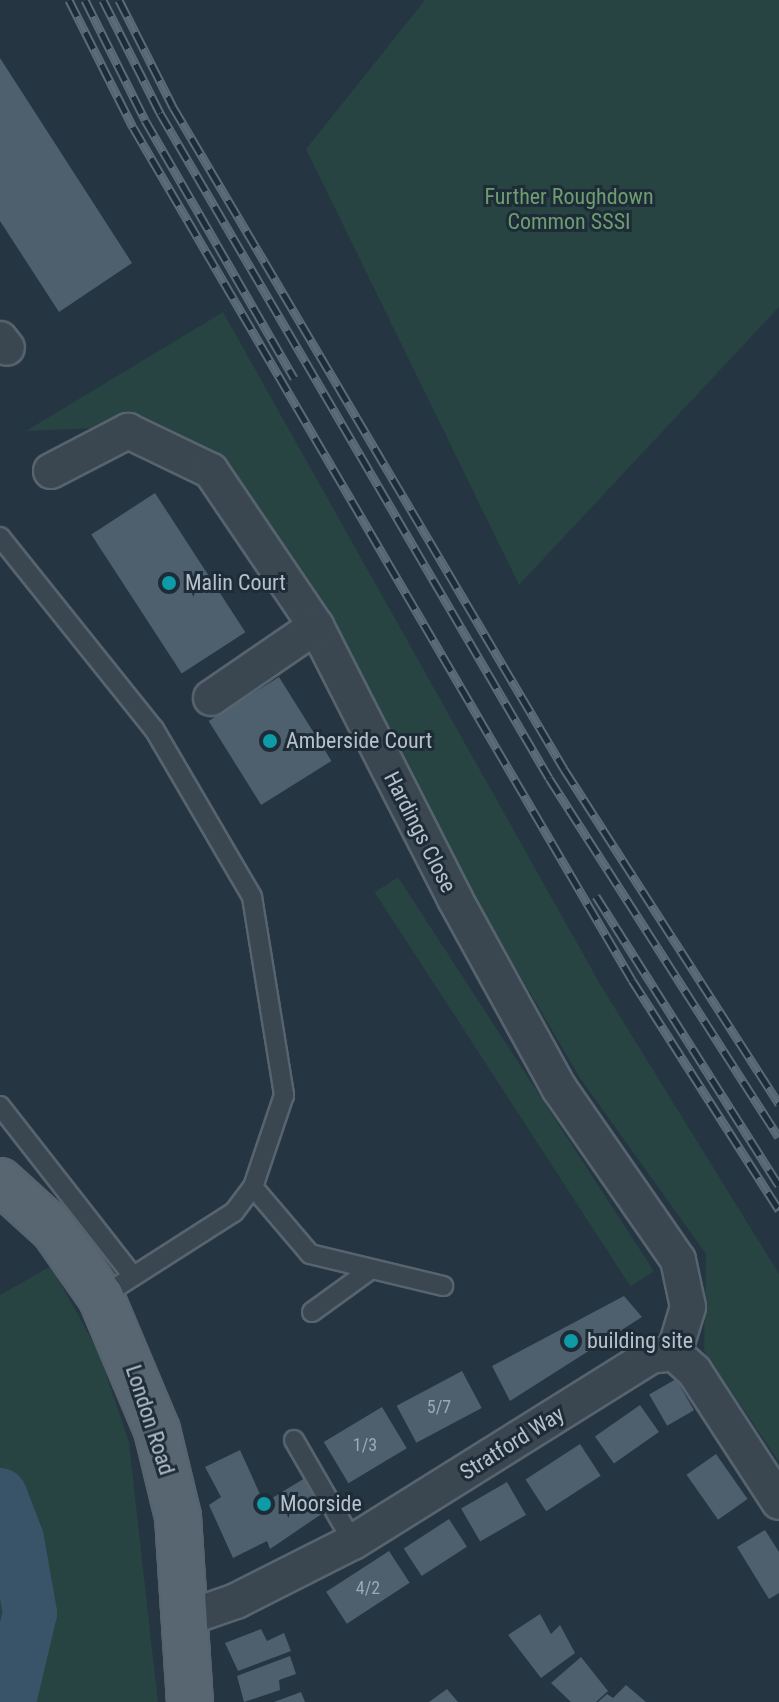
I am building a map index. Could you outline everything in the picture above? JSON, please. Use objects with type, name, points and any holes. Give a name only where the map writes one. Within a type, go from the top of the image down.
[{"type":"main road","name":"London Road","points":[[0,1181],[117,1286],[178,1517],[187,1618],[190,1702]]},
{"type":"street","name":"Hardings Close","points":[[51,471],[128,431],[211,471],[316,626],[455,899],[559,1088],[678,1260],[688,1307],[674,1353]]},
{"type":"street","points":[[211,698],[316,626]]},
{"type":"street","points":[[674,1353],[694,1371],[779,1502]]},
{"type":"street","name":"Stratford Way","points":[[187,1618],[236,1601],[353,1542],[651,1356],[674,1353]]},
{"type":"lane","points":[[0,537],[154,729],[252,897],[284,1095],[253,1187],[234,1212],[117,1286],[0,1106]]},
{"type":"lane","points":[[253,1187],[310,1254],[443,1286]]},
{"type":"lane","points":[[312,1312],[370,1270]]},
{"type":"lane","points":[[294,1440],[353,1542]]},
{"type":"green space","name":"Further Roughdown Common SSSI","points":[[425,0],[779,0],[779,307],[519,585],[306,149]]},
{"type":"green space","points":[[223,312],[600,984],[779,1274],[779,1462],[704,1351],[706,1254],[580,1078],[222,466],[148,426],[26,431]]},
{"type":"green space","points":[[398,877],[654,1271],[630,1286],[375,892]]},
{"type":"green space","points":[[51,1266],[99,1353],[129,1442],[158,1702],[0,1702],[0,1295]]},
{"type":"building","points":[[0,58],[132,263],[59,312],[0,221]]},
{"type":"building","name":"Malin Court","points":[[155,493],[245,632],[182,674],[91,534]]},
{"type":"building","name":"Amberside Court","points":[[279,677],[331,761],[261,805],[209,721]]},
{"type":"building","name":"building site","points":[[624,1296],[642,1317],[510,1401],[492,1366]]},
{"type":"building","points":[[462,1371],[482,1408],[416,1443],[397,1406]]},
{"type":"building","points":[[676,1379],[694,1410],[667,1426],[649,1394]]},
{"type":"building","points":[[640,1405],[659,1432],[614,1464],[595,1437]]},
{"type":"building","points":[[382,1407],[407,1448],[348,1483],[324,1442]]},
{"type":"building","points":[[580,1444],[601,1476],[546,1511],[525,1479]]},
{"type":"building","name":"Moorside","points":[[240,1450],[264,1503],[305,1478],[323,1513],[270,1549],[267,1541],[233,1558],[209,1505],[221,1497],[205,1467]]},
{"type":"building","points":[[716,1454],[748,1499],[718,1520],[687,1475]]},
{"type":"building","points":[[507,1482],[526,1515],[480,1541],[461,1508]]},
{"type":"building","points":[[449,1519],[467,1547],[422,1576],[404,1548]]},
{"type":"building","points":[[765,1530],[779,1552],[779,1593],[769,1599],[737,1547]]},
{"type":"building","points":[[389,1551],[410,1583],[347,1624],[326,1592]]},
{"type":"building","points":[[540,1614],[551,1634],[560,1625],[575,1653],[541,1678],[508,1635]]},
{"type":"building","points":[[261,1629],[267,1641],[284,1633],[291,1651],[238,1671],[225,1643]]},
{"type":"building","points":[[290,1656],[296,1674],[279,1680],[280,1690],[244,1702],[237,1676]]},
{"type":"building","points":[[581,1657],[608,1691],[596,1702],[571,1702],[551,1683]]},
{"type":"building","points":[[626,1685],[646,1702],[598,1702],[607,1694],[613,1698]]},
{"type":"building","points":[[447,1689],[458,1702],[429,1702]]},
{"type":"building","points":[[301,1692],[305,1702],[274,1702]]},
{"type":"waterway","points":[[0,1495],[17,1539],[30,1613],[9,1702]]},
{"type":"railway","points":[[69,0],[133,127],[632,980],[779,1210]]},
{"type":"railway","points":[[85,0],[145,120],[294,378]]},
{"type":"railway","points":[[103,0],[160,113],[549,778],[779,1137]]},
{"type":"railway","points":[[119,0],[173,107],[564,769],[779,1104]]},
{"type":"railway","points":[[596,896],[779,1185]]},
{"type":"place","name":"Malin Court","points":[[169,583]]},
{"type":"place","name":"Amberside Court","points":[[270,741]]},
{"type":"place","name":"building site","points":[[571,1341]]},
{"type":"place","name":"Moorside","points":[[264,1504]]}]
